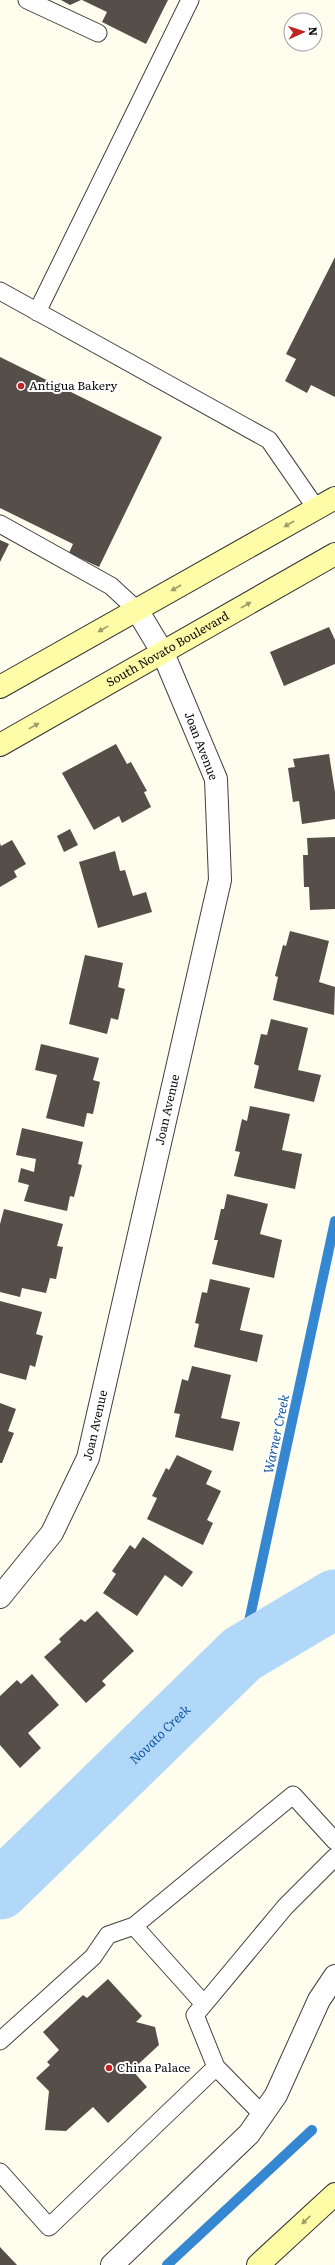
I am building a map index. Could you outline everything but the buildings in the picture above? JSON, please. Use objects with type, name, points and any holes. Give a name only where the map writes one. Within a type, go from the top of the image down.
[{"type":"main road","points":[[0,687],[335,498]]},
{"type":"main road","name":"South Novato Boulevard","points":[[0,745],[164,653],[335,554]]},
{"type":"main road","points":[[258,2265],[335,2194]]},
{"type":"street","name":"Joan Avenue","points":[[0,1597],[52,1533],[88,1458],[220,880],[216,779],[164,653],[137,610]]},
{"type":"street","points":[[112,2265],[249,2134],[276,2095],[318,2000],[335,1976]]},
{"type":"lane","points":[[28,0],[98,33]]},
{"type":"lane","points":[[37,312],[190,0]]},
{"type":"lane","points":[[0,291],[269,440],[316,508]]},
{"type":"lane","points":[[0,524],[112,586],[137,610]]},
{"type":"lane","points":[[0,2041],[93,1958],[108,1935],[134,1926],[292,1795],[335,1841]]},
{"type":"lane","points":[[262,2114],[216,2067],[195,2014],[285,1907],[335,1857]]},
{"type":"lane","points":[[134,1926],[204,2004]]},
{"type":"lane","points":[[0,2172],[49,2227],[216,2067]]},
{"type":"waterway","name":"Warner Creek","points":[[242,1654],[335,1221]]},
{"type":"waterway","name":"Novato Creek","points":[[0,1890],[242,1654],[335,1599]]},
{"type":"waterway","points":[[167,2265],[312,2130]]},
{"type":"place","name":"Antigua Bakery","points":[[21,386]]},
{"type":"place","name":"China Palace","points":[[109,2068]]}]
